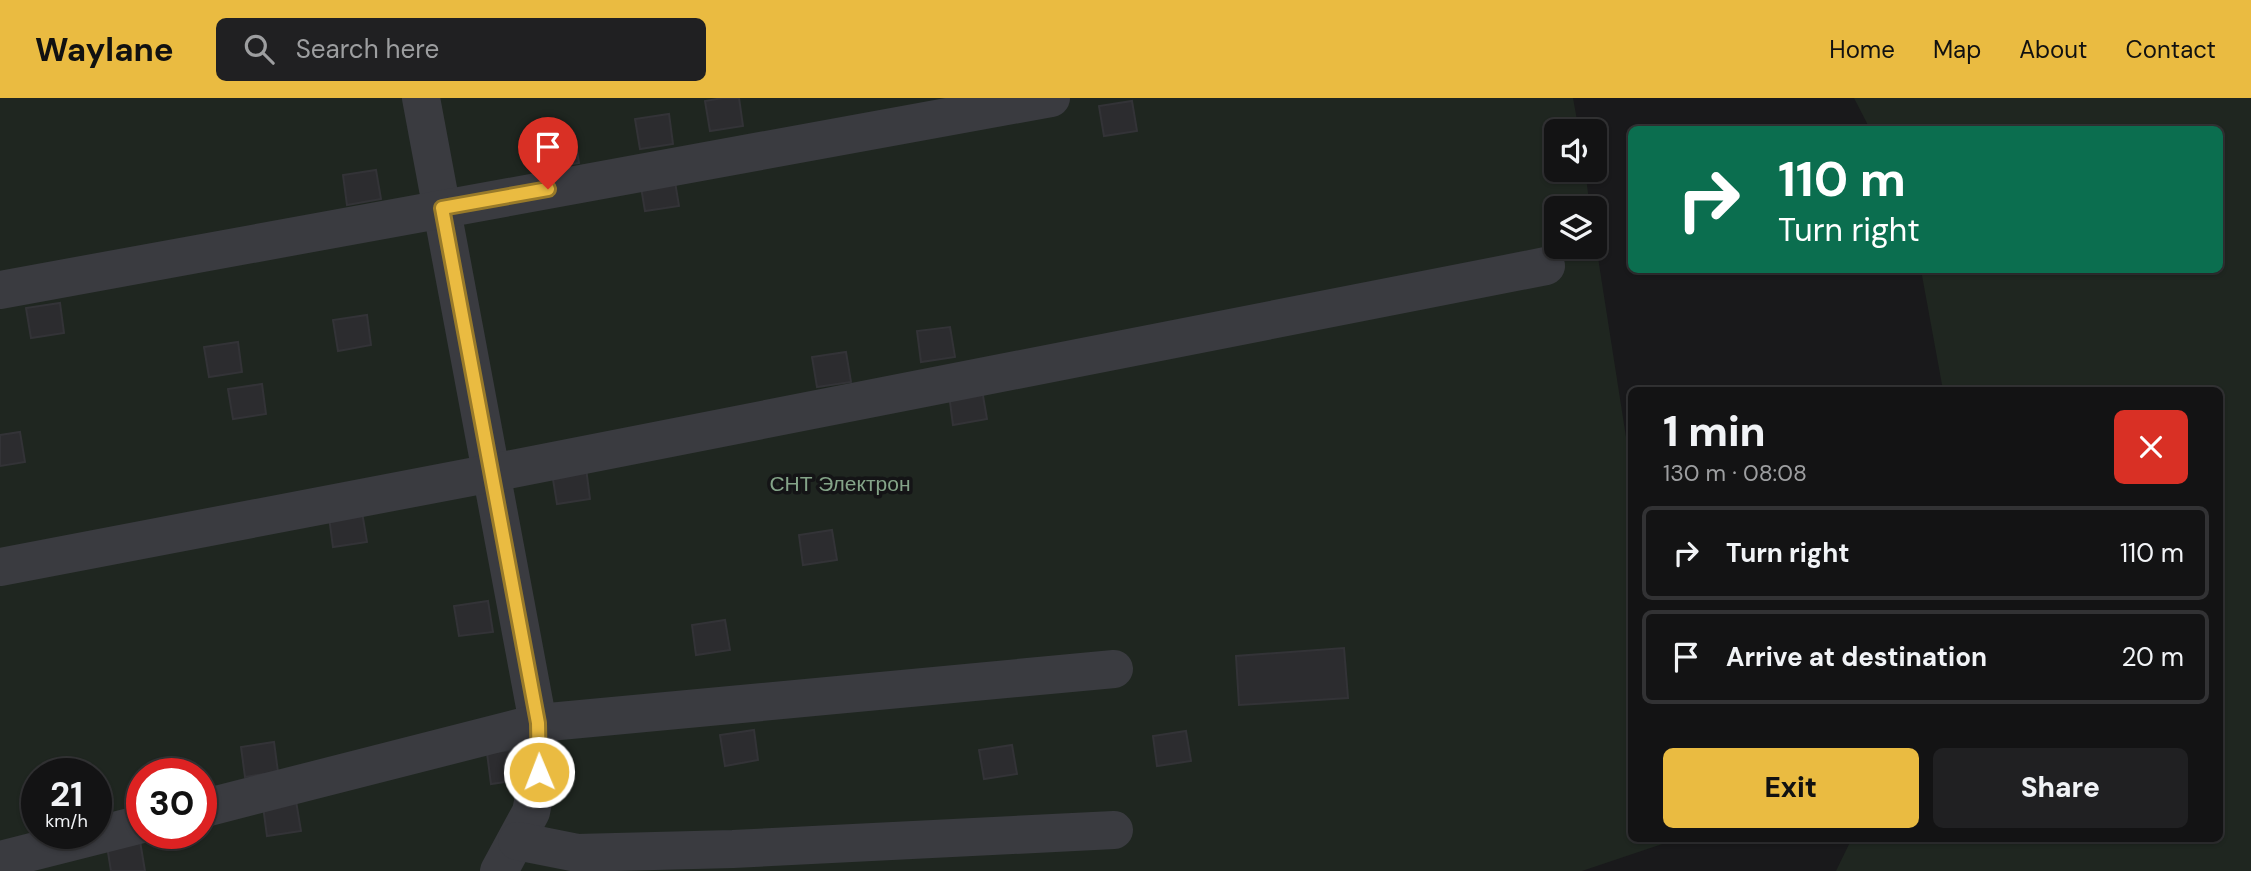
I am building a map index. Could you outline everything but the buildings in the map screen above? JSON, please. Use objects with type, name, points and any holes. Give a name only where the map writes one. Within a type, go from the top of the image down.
[{"type":"street","points":[[421,98],[538,723],[539,772],[531,812],[508,856]]},
{"type":"street","points":[[0,290],[1051,98]]},
{"type":"street","points":[[0,567],[1546,266]]},
{"type":"street","points":[[217,805],[538,723],[1114,669]]},
{"type":"street","points":[[0,860],[126,828]]},
{"type":"street","points":[[508,856],[733,849],[1114,830]]},
{"type":"green space","name":"СНТ Электрон","points":[[0,98],[1573,98],[1577,119],[1544,119],[1544,182],[1587,182],[1588,196],[1544,196],[1544,259],[1598,259],[1628,450],[1628,842],[1668,842],[1582,871],[0,871]]},
{"type":"green space","points":[[1854,98],[2251,98],[2251,871],[1836,871],[1850,842],[2223,842],[2223,387],[1942,387],[1922,273],[2223,273],[2223,126],[1868,126]]},
{"type":"route","points":[[539,772],[538,723],[442,208],[548,189]]}]
